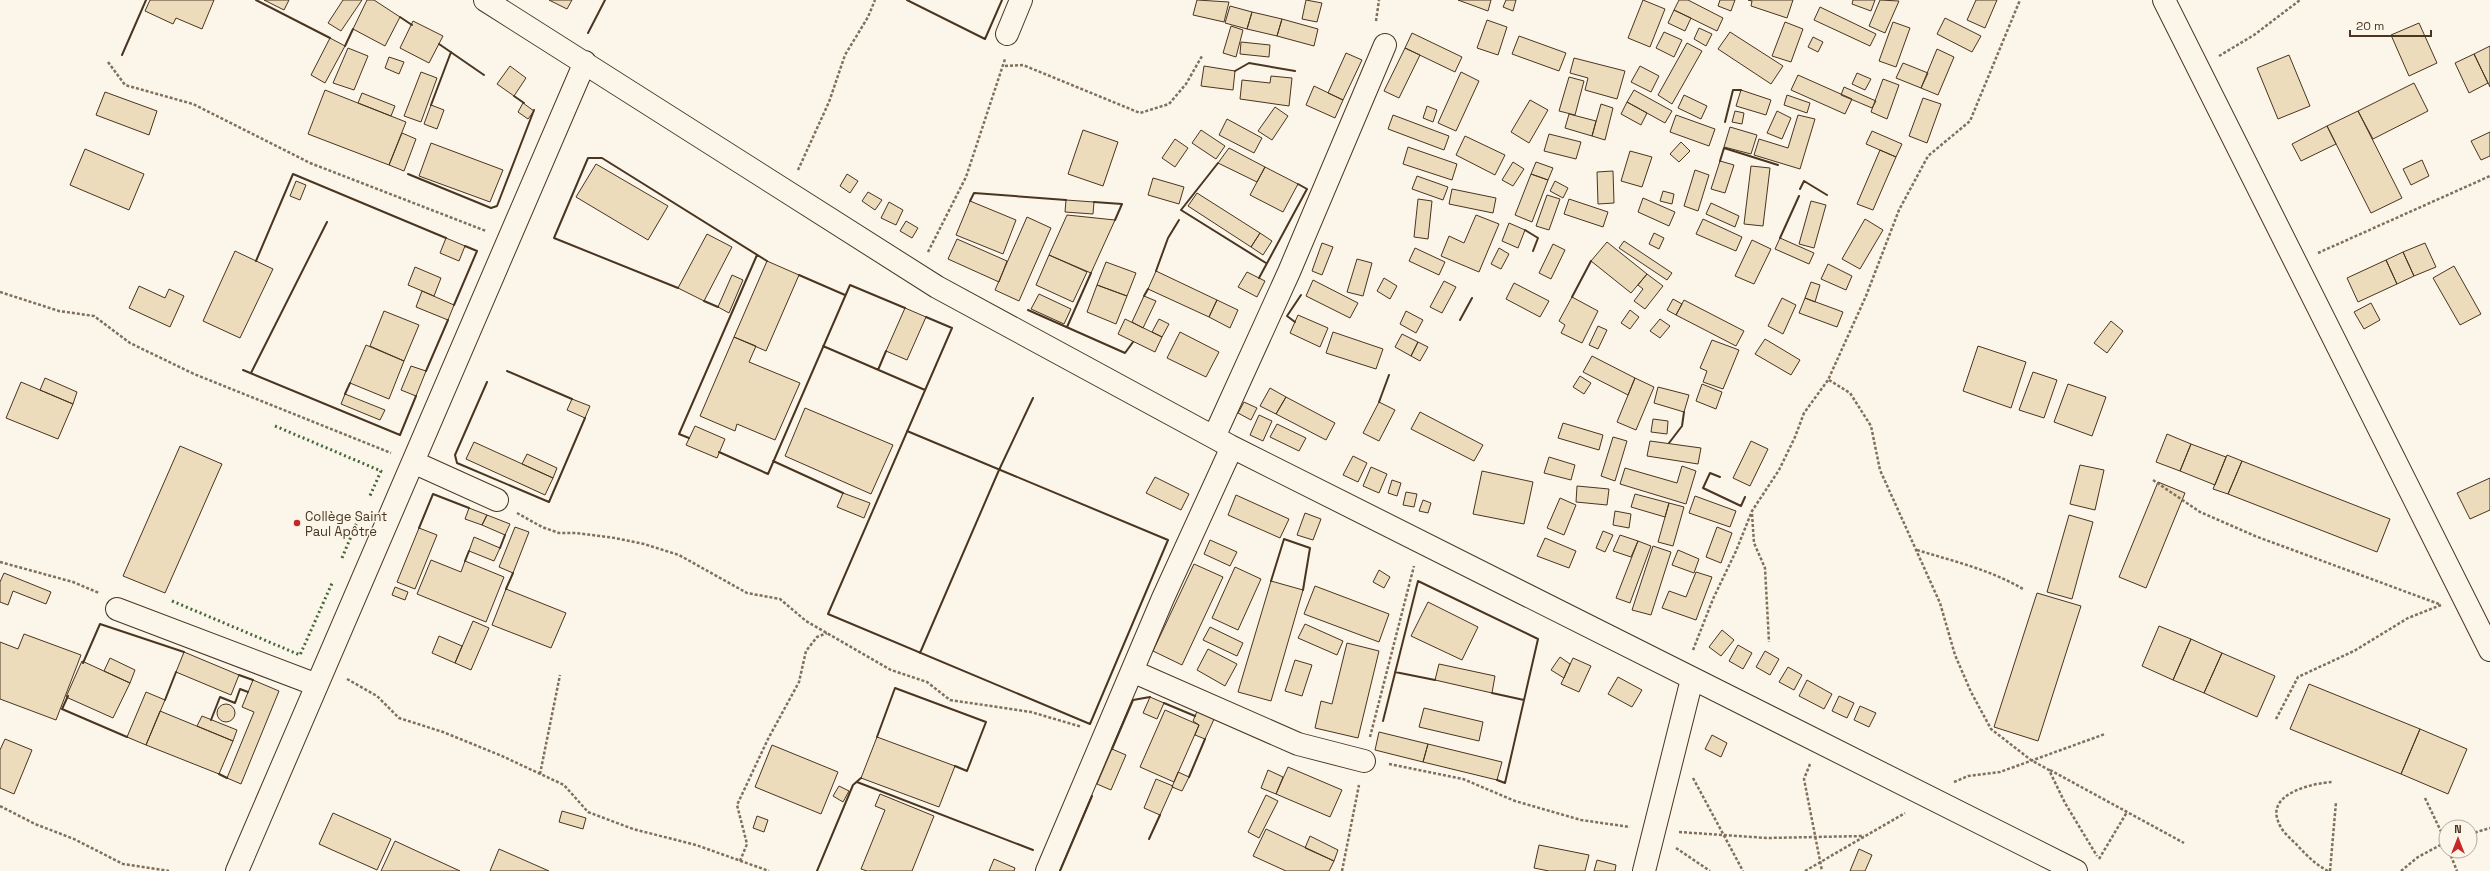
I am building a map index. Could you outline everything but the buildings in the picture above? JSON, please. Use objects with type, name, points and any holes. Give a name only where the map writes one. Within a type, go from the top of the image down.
[{"type":"street","points":[[485,0],[585,62],[917,274],[1223,442],[1687,677],[2076,871]]},
{"type":"street","points":[[1007,34],[1021,0]]},
{"type":"street","points":[[2164,0],[2490,650]]},
{"type":"street","points":[[1047,871],[1132,671],[1289,272],[1385,46]]},
{"type":"street","points":[[237,871],[585,62]]},
{"type":"street","points":[[413,462],[497,500]]},
{"type":"street","points":[[118,609],[320,678]]},
{"type":"street","points":[[1132,671],[1298,744],[1364,761]]},
{"type":"street","points":[[1644,871],[1674,750],[1687,677]]},
{"type":"path","points":[[784,190],[797,171],[829,102],[845,55],[868,17],[875,0]]},
{"type":"path","points":[[1687,677],[1752,511],[1779,470],[1796,437],[1804,413],[1828,380],[1866,296],[1899,210],[1928,156],[1970,121],[2020,0]]},
{"type":"path","points":[[2198,69],[2254,35],[2300,0]]},
{"type":"path","points":[[917,274],[966,176],[1005,66],[1007,34]]},
{"type":"path","points":[[1005,66],[1024,65],[1140,113],[1168,104],[1186,84],[1202,56]]},
{"type":"path","points":[[108,62],[125,85],[193,104],[310,163],[509,239]]},
{"type":"path","points":[[2296,264],[2490,176]]},
{"type":"path","points":[[0,292],[59,311],[94,316],[130,343],[194,374],[413,462]]},
{"type":"path","points":[[1828,380],[1850,393],[1871,426],[1880,470],[1940,603],[1955,655],[1971,692],[1991,729],[2031,760],[2184,843]]},
{"type":"path","points":[[2153,480],[2200,512],[2255,536],[2441,605]]},
{"type":"path","points":[[497,500],[542,527],[559,533],[576,533],[615,538],[644,544],[679,555],[747,594],[780,599],[806,621],[891,670],[927,682],[950,700],[1031,712],[1105,734]]},
{"type":"path","points":[[1752,511],[1754,543],[1765,568],[1769,642]]},
{"type":"path","points":[[1386,667],[1420,541]]},
{"type":"path","points":[[1916,550],[1965,564],[2010,581],[2023,589]]},
{"type":"path","points":[[0,562],[73,582],[106,596],[118,609]]},
{"type":"path","points":[[2276,719],[2298,677],[2354,651],[2408,618],[2441,605],[2464,599]]},
{"type":"path","points":[[740,861],[747,844],[737,805],[768,739],[799,682],[806,651],[817,637],[827,633]]},
{"type":"path","points":[[540,774],[560,675]]},
{"type":"path","points":[[320,678],[353,680],[377,696],[399,718],[443,732],[564,785],[588,812],[633,829],[696,844],[769,871]]},
{"type":"path","points":[[1805,871],[1896,817],[1933,800],[1954,782],[1968,776],[2000,772],[2105,734]]},
{"type":"path","points":[[1819,742],[1804,779],[1822,871]]},
{"type":"path","points":[[1674,750],[1690,771],[1723,836],[1743,871]]},
{"type":"path","points":[[1364,761],[1416,768],[1463,779],[1515,801],[1581,820],[1653,830],[1723,836],[1864,836]]},
{"type":"path","points":[[2049,770],[2065,803],[2099,859]]},
{"type":"path","points":[[2332,782],[2304,786],[2289,794],[2280,804],[2277,812],[2278,821],[2285,833],[2313,862],[2329,871],[2336,802]]},
{"type":"path","points":[[2425,798],[2438,825]]},
{"type":"path","points":[[0,806],[35,824],[74,839],[123,864],[169,871]]},
{"type":"path","points":[[2098,865],[2099,859],[2127,812]]},
{"type":"path","points":[[2478,832],[2490,828]]},
{"type":"path","points":[[1653,830],[1690,859],[1710,871]]},
{"type":"path","points":[[2401,871],[2418,857],[2438,846]]},
{"type":"path","points":[[2452,859],[2457,871]]},
{"type":"hedge","points":[[275,426],[381,471],[369,498]]},
{"type":"hedge","points":[[342,558],[360,515]]},
{"type":"hedge","points":[[172,601],[300,655],[333,581]]},
{"type":"wall","points":[[122,55],[146,0]]},
{"type":"wall","points":[[256,0],[330,38]]},
{"type":"wall","points":[[588,33],[605,0]]},
{"type":"wall","points":[[907,0],[985,39],[1002,0]]},
{"type":"wall","points":[[400,17],[412,25]]},
{"type":"wall","points":[[345,46],[353,29]]},
{"type":"wall","points":[[439,44],[484,75]]},
{"type":"wall","points":[[431,105],[451,52]]},
{"type":"wall","points":[[1235,71],[1249,63],[1295,71]]},
{"type":"wall","points":[[1725,122],[1733,90],[1741,90]]},
{"type":"wall","points":[[514,96],[524,103]]},
{"type":"wall","points":[[408,174],[491,208],[497,206],[534,110]]},
{"type":"wall","points":[[1720,161],[1724,148],[1778,165]]},
{"type":"wall","points":[[678,288],[554,238],[588,158],[602,158],[767,261]]},
{"type":"wall","points":[[1218,163],[1181,210],[1266,263]]},
{"type":"wall","points":[[256,261],[293,174],[446,238]]},
{"type":"wall","points":[[1800,189],[1804,181],[1827,195]]},
{"type":"wall","points":[[1259,278],[1307,189],[1298,184]]},
{"type":"wall","points":[[970,201],[974,193],[1066,200]]},
{"type":"wall","points":[[1780,238],[1799,196]]},
{"type":"wall","points":[[1094,202],[1122,204],[1115,220]]},
{"type":"wall","points":[[1156,271],[1168,238],[1179,220]]},
{"type":"wall","points":[[251,373],[327,222]]},
{"type":"wall","points":[[1525,230],[1538,238],[1533,251]]},
{"type":"wall","points":[[454,305],[477,251],[465,246]]},
{"type":"wall","points":[[689,438],[679,434],[757,255]]},
{"type":"wall","points":[[1572,297],[1591,261]]},
{"type":"wall","points":[[1067,327],[1091,273]]},
{"type":"wall","points":[[799,275],[845,295]]},
{"type":"wall","points":[[719,452],[768,474],[850,285],[905,308]]},
{"type":"wall","points":[[1144,296],[1148,289]]},
{"type":"wall","points":[[1295,322],[1287,316],[1301,295]]},
{"type":"wall","points":[[1460,320],[1472,298]]},
{"type":"wall","points":[[704,301],[718,307]]},
{"type":"wall","points":[[1028,310],[1125,353],[1133,342]]},
{"type":"wall","points":[[907,431],[1168,540],[1090,724],[828,614],[952,328],[926,317]]},
{"type":"wall","points":[[426,371],[448,320]]},
{"type":"wall","points":[[823,346],[925,390]]},
{"type":"wall","points":[[878,370],[886,351]]},
{"type":"wall","points":[[243,370],[400,435],[416,396]]},
{"type":"wall","points":[[507,371],[572,399]]},
{"type":"wall","points":[[1379,402],[1389,375]]},
{"type":"wall","points":[[487,382],[455,455],[457,463],[549,502],[585,418]]},
{"type":"wall","points":[[345,394],[350,383]]},
{"type":"wall","points":[[920,653],[999,470],[1033,398]]},
{"type":"wall","points":[[1669,443],[1682,426],[1684,412]]},
{"type":"wall","points":[[773,461],[843,493]]},
{"type":"wall","points":[[1720,477],[1710,473],[1703,488],[1741,506],[1745,497]]},
{"type":"wall","points":[[419,528],[433,494],[469,508]]},
{"type":"wall","points":[[500,548],[505,535]]},
{"type":"wall","points":[[1271,581],[1284,539],[1310,548],[1303,590]]},
{"type":"wall","points":[[465,561],[469,551]]},
{"type":"wall","points":[[506,589],[513,573]]},
{"type":"wall","points":[[1383,721],[1418,581],[1538,639],[1505,783],[1497,780]]},
{"type":"wall","points":[[83,663],[100,624],[184,652]]},
{"type":"wall","points":[[165,700],[176,672]]},
{"type":"wall","points":[[1395,672],[1435,680]]},
{"type":"wall","points":[[239,675],[253,680]]},
{"type":"wall","points":[[877,737],[895,688],[986,722],[967,771],[955,766]]},
{"type":"wall","points":[[211,720],[220,697],[235,703],[240,689],[248,692]]},
{"type":"wall","points":[[1492,693],[1524,700]]},
{"type":"wall","points":[[68,696],[62,709],[127,737]]},
{"type":"wall","points":[[1112,749],[1133,700],[1150,697]]},
{"type":"wall","points":[[1164,703],[1195,716]]},
{"type":"wall","points":[[1189,777],[1205,739]]},
{"type":"wall","points":[[219,774],[227,778]]},
{"type":"wall","points":[[817,871],[853,785],[861,778]]},
{"type":"wall","points":[[857,782],[1033,850]]},
{"type":"wall","points":[[1060,871],[1092,796]]},
{"type":"wall","points":[[1149,839],[1160,815]]},
{"type":"place","name":"Collège Saint Paul Apôtre","points":[[297,523]]}]
